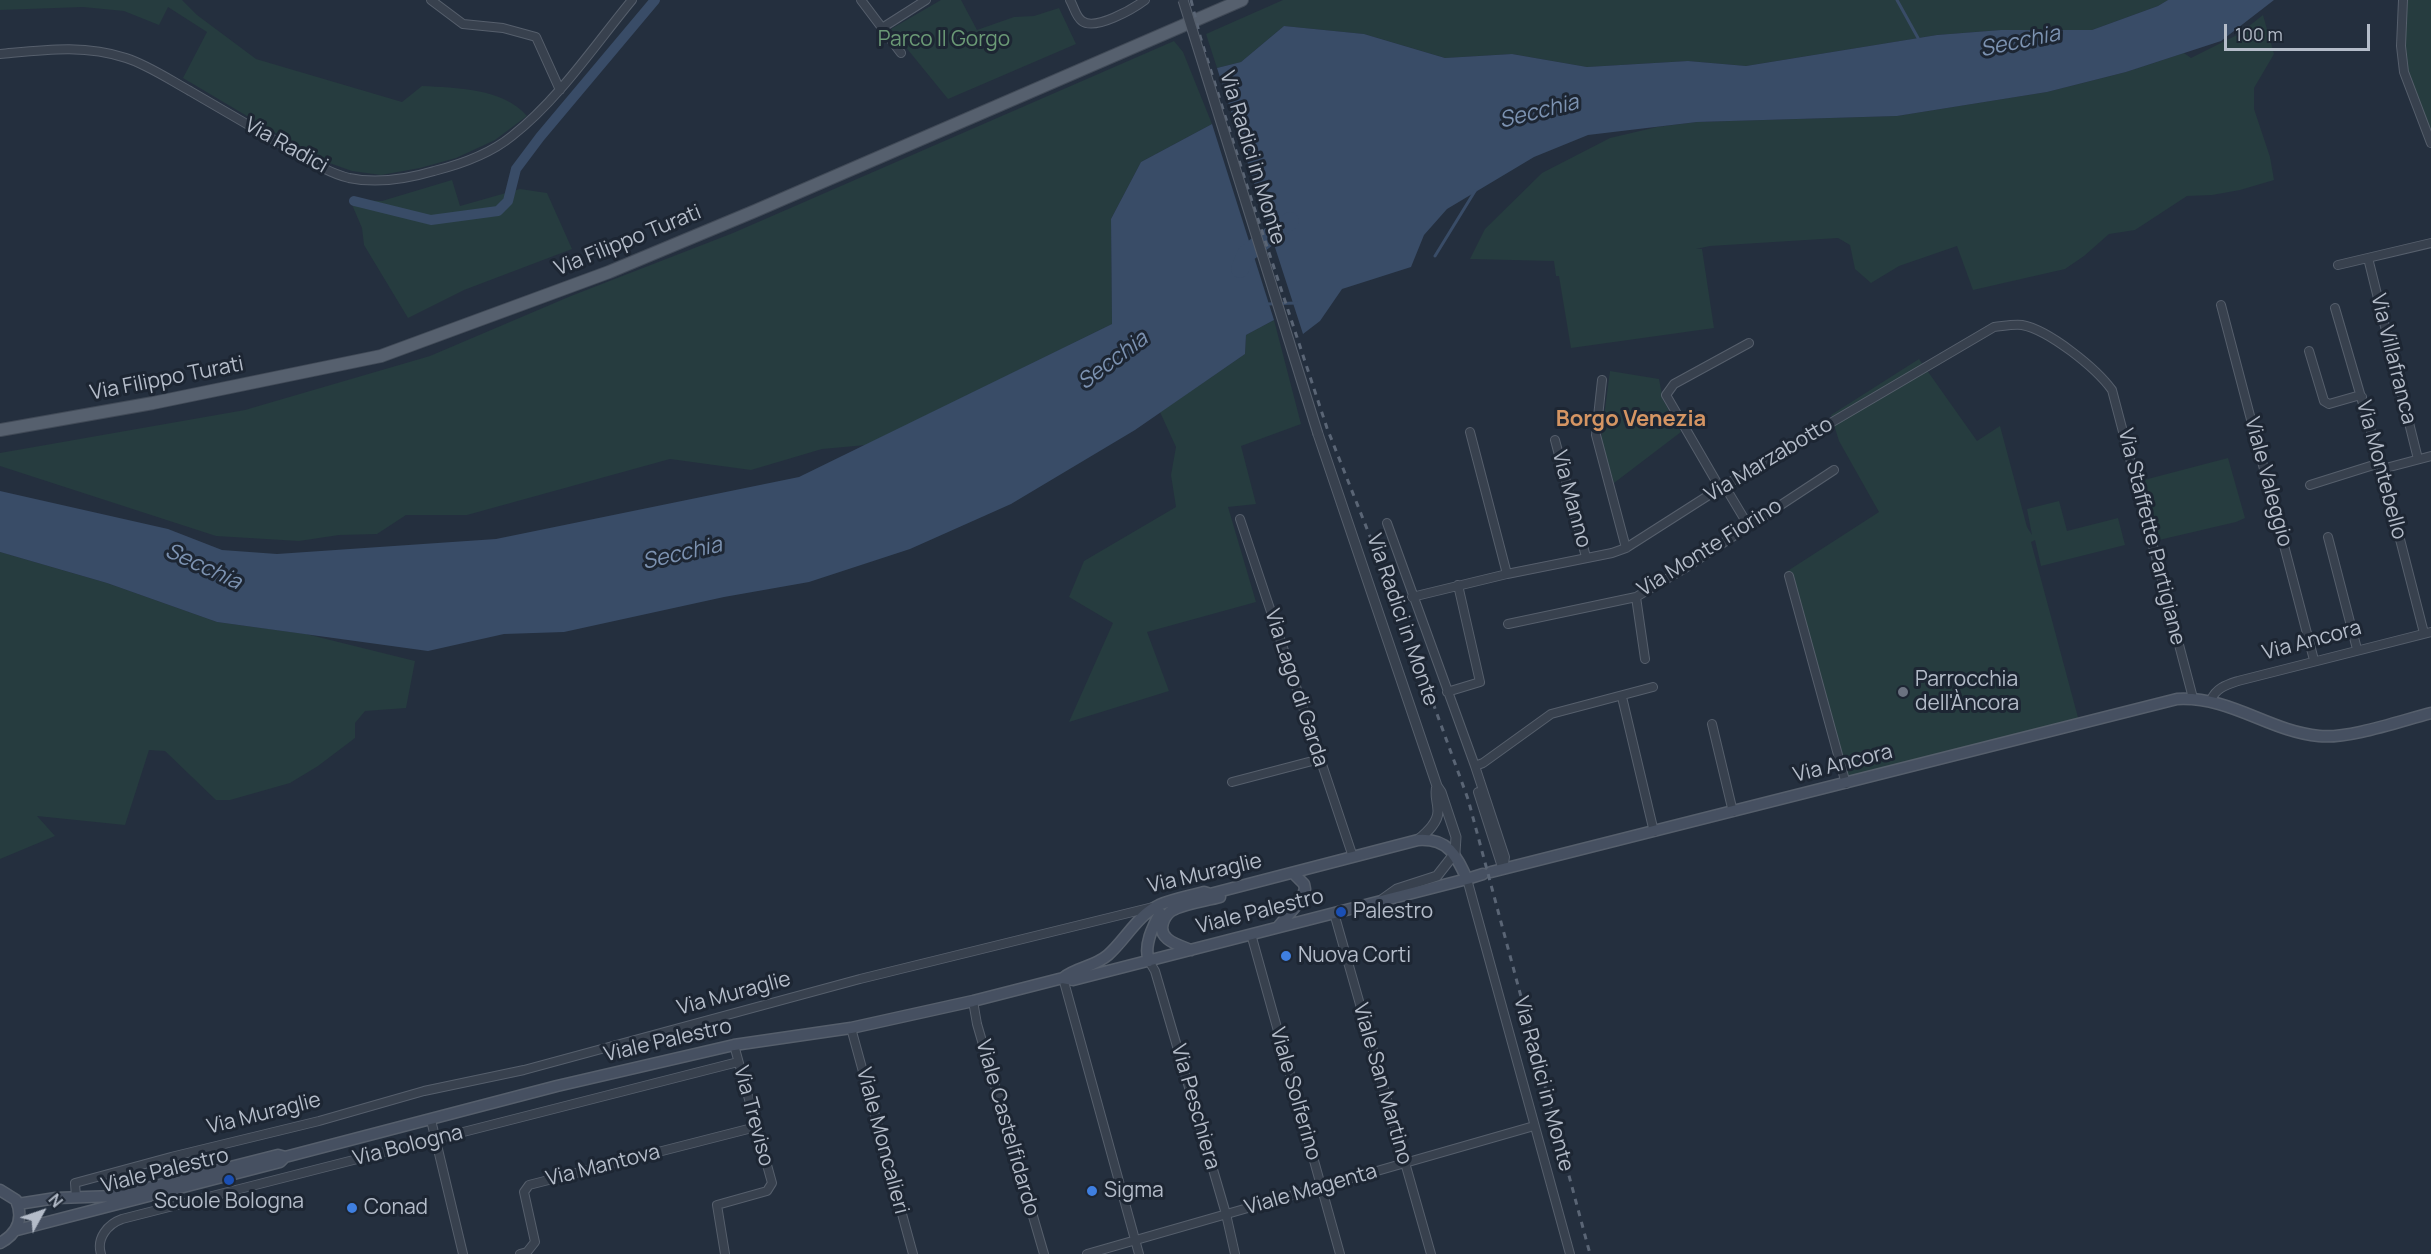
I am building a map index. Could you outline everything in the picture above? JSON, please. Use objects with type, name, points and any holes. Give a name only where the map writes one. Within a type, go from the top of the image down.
[{"type":"main road","name":"Via Filippo Turati","points":[[0,430],[153,403],[381,356],[609,272],[1242,0]]},
{"type":"main road","name":"Via Ancora","points":[[1487,873],[2177,699],[2211,700],[2297,732],[2320,737],[2348,734],[2431,713]]},
{"type":"main road","name":"Via Muraglie","points":[[1157,906],[1204,892],[1210,894],[1418,840],[1431,839],[1455,853]]},
{"type":"main road","name":"Via Radici in Monte","points":[[1455,853],[1467,879]]},
{"type":"main road","points":[[1278,927],[1304,895],[1304,884],[1293,873]]},
{"type":"main road","name":"Viale Palestro","points":[[1062,978],[1073,980],[1487,873]]},
{"type":"main road","points":[[1192,950],[1167,940],[1162,933],[1162,926],[1167,915],[1174,909],[1245,891],[1251,884]]},
{"type":"main road","points":[[1149,961],[1147,956],[1149,938],[1159,914],[1171,906],[1210,894]]},
{"type":"main road","name":"Viale Palestro","points":[[18,1204],[56,1198],[116,1196],[278,1155],[285,1157],[557,1086],[734,1045],[851,1028],[973,1001],[1062,978],[1070,972],[1092,967],[1108,955],[1157,906]]},
{"type":"main road","name":"Viale Palestro","points":[[16,1230],[280,1162],[285,1157]]},
{"type":"main road","points":[[0,1190],[10,1194],[18,1204],[19,1223],[9,1238],[0,1243]]},
{"type":"street","points":[[431,0],[463,24],[503,28],[537,37],[560,90]]},
{"type":"street","name":"Via Radici","points":[[0,54],[73,48],[98,50],[128,59],[169,79],[317,165],[348,178],[379,181],[420,175],[490,152],[527,124],[560,90],[632,0]]},
{"type":"street","points":[[861,0],[901,53]]},
{"type":"street","points":[[882,28],[926,0]]},
{"type":"street","points":[[1070,0],[1079,18],[1089,25],[1098,25],[1145,0]]},
{"type":"street","name":"Via Radici in Monte","points":[[1183,0],[1318,434],[1437,786],[1442,792],[1456,837],[1455,853]]},
{"type":"street","points":[[2403,0],[2401,46],[2404,72],[2431,143]]},
{"type":"street","points":[[2338,265],[2431,243]]},
{"type":"street","name":"Via Villafranca","points":[[2368,258],[2418,459]]},
{"type":"street","name":"Viale Valeggio","points":[[2221,305],[2314,660]]},
{"type":"street","name":"Via Montebello","points":[[2335,308],[2427,632]]},
{"type":"street","name":"Via Marzabotto","points":[[1412,597],[1626,548],[1722,487],[1995,327],[2020,325],[2045,333],[2103,379]]},
{"type":"street","points":[[1748,525],[1666,395],[1674,384],[1749,343]]},
{"type":"street","points":[[2309,351],[2324,401],[2329,404],[2357,396],[2362,397]]},
{"type":"street","name":"Via Staffette Partigiane","points":[[2103,379],[2116,400],[2193,698]]},
{"type":"street","points":[[1602,380],[1596,435],[1626,548]]},
{"type":"street","points":[[1470,432],[1507,574]]},
{"type":"street","name":"Via Manno","points":[[1555,440],[1586,557]]},
{"type":"street","points":[[2310,485],[2381,466],[2431,456]]},
{"type":"street","name":"Via Monte Fiorino","points":[[1508,624],[1636,597],[1682,570],[1834,470]]},
{"type":"street","name":"Via Lago di Garda","points":[[1240,519],[1353,857]]},
{"type":"street","points":[[1387,524],[1475,766]]},
{"type":"street","points":[[2328,537],[2357,649]]},
{"type":"street","points":[[1789,576],[1846,784]]},
{"type":"street","points":[[1447,692],[1480,682],[1458,585]]},
{"type":"street","points":[[1636,597],[1645,659]]},
{"type":"street","name":"Via Ancora","points":[[2211,700],[2222,686],[2427,632]]},
{"type":"street","points":[[1503,869],[1471,771],[1475,766],[1483,764],[1551,714],[1653,687]]},
{"type":"street","points":[[1622,697],[1654,832]]},
{"type":"street","points":[[1712,724],[1733,812]]},
{"type":"street","points":[[1232,782],[1320,759]]},
{"type":"street","points":[[1418,840],[1430,829],[1438,814],[1435,792],[1437,786]]},
{"type":"street","points":[[1379,902],[1397,889],[1437,876],[1455,853]]},
{"type":"street","name":"Via Radici in Monte","points":[[1467,879],[1570,1254]]},
{"type":"street","name":"Via Muraglie","points":[[76,1197],[75,1183],[171,1157],[319,1121],[424,1091],[524,1070],[860,980],[1157,906]]},
{"type":"street","name":"Viale San Martino","points":[[1334,914],[1431,1254]]},
{"type":"street","name":"Viale Solferino","points":[[1251,934],[1340,1254]]},
{"type":"street","name":"Via Peschiera","points":[[1149,961],[1155,971],[1226,1214],[1235,1254]]},
{"type":"street","points":[[1062,978],[1139,1254]]},
{"type":"street","name":"Viale Castelfidardo","points":[[973,1001],[980,1033],[1044,1254]]},
{"type":"street","name":"Viale Moncalieri","points":[[851,1028],[913,1254]]},
{"type":"street","name":"Via Treviso","points":[[723,1252],[717,1205],[767,1191],[772,1183],[734,1045]]},
{"type":"street","name":"Via Bologna","points":[[101,1254],[100,1243],[106,1230],[111,1224],[122,1219],[738,1062]]},
{"type":"street","points":[[430,1120],[463,1254]]},
{"type":"street","name":"Viale Magenta","points":[[1087,1254],[1534,1126]]},
{"type":"street","name":"Via Mantova","points":[[520,1254],[527,1252],[535,1242],[524,1192],[529,1185],[756,1127]]},
{"type":"green space","points":[[0,0],[182,0],[197,15],[256,59],[402,102],[422,86],[478,91],[505,100],[527,116],[495,140],[456,158],[381,175],[352,171],[321,160],[183,78],[207,32],[168,7],[159,25],[124,11],[83,7],[0,10]]},
{"type":"green space","name":"Parco Il Gorgo","points":[[941,0],[961,0],[977,30],[1014,17],[1034,16],[1059,8],[1076,44],[948,99],[891,29]]},
{"type":"green space","points":[[1283,0],[2168,0],[2158,6],[2092,30],[2001,30],[1937,35],[1746,66],[1688,61],[1587,67],[1512,54],[1445,58],[1364,34],[1284,26],[1241,62],[1217,68],[1206,34]]},
{"type":"green space","points":[[2402,0],[2431,0],[2431,148],[2407,93],[2401,64]]},
{"type":"green space","points":[[2263,15],[2274,54],[2254,88],[2254,109],[2270,157],[2274,180],[2240,190],[2212,195],[2187,196],[2135,230],[2109,234],[2065,269],[1973,290],[1957,246],[1899,266],[1871,283],[1855,269],[1850,245],[1838,238],[1710,246],[1696,249],[1702,249],[1714,328],[1571,348],[1559,276],[1556,276],[1554,261],[1470,259],[1485,229],[1542,173],[1610,138],[1657,127],[1697,122],[1897,116],[2047,92],[2126,72],[2184,53],[2191,58],[2239,34]]},
{"type":"green space","points":[[1174,41],[1183,52],[1212,124],[1141,162],[1111,219],[1112,324],[866,445],[822,449],[751,470],[670,459],[467,515],[406,515],[377,534],[339,535],[299,541],[216,536],[0,466],[0,453],[245,410],[430,356],[571,296],[733,233]]},
{"type":"green space","points":[[452,180],[460,206],[520,189],[547,193],[572,249],[464,290],[408,318],[364,245],[362,228],[350,200],[382,201]]},
{"type":"green space","points":[[1274,320],[1301,424],[1241,446],[1256,504],[1228,507],[1256,602],[1147,632],[1169,691],[1069,722],[1113,623],[1069,597],[1084,561],[1176,507],[1171,475],[1176,447],[1160,412],[1245,354],[1246,335]]},
{"type":"green space","points":[[1919,359],[1977,441],[2000,426],[2027,527],[2032,535],[2027,509],[2059,501],[2067,531],[2118,518],[2125,545],[2041,566],[2035,540],[2031,542],[2080,725],[1846,785],[1786,572],[1879,512],[1839,441],[1831,415]]},
{"type":"green space","points":[[1610,371],[1659,379],[1663,400],[1681,432],[1614,483],[1601,440]]},
{"type":"green space","points":[[2228,458],[2245,518],[2159,540],[2144,480]]},
{"type":"green space","points":[[0,552],[107,583],[217,622],[306,634],[415,661],[406,708],[365,711],[355,723],[355,738],[318,766],[290,783],[230,800],[216,800],[165,751],[149,750],[125,825],[37,816],[55,836],[0,859]]},
{"type":"water","points":[[2168,0],[2274,0],[2221,41],[2126,72],[2047,92],[1897,116],[1697,122],[1588,135],[1534,157],[1447,209],[1424,235],[1411,267],[1342,289],[1320,321],[1303,334],[1217,68],[1241,62],[1284,26],[1364,34],[1445,58],[1512,54],[1587,67],[1688,61],[1746,66],[1937,35],[2001,30],[2092,30],[2158,6]]},
{"type":"water","points":[[1212,124],[1274,320],[1246,335],[1245,354],[1135,430],[1011,504],[910,549],[809,582],[724,597],[564,632],[504,634],[428,651],[217,622],[107,583],[0,552],[0,491],[168,529],[222,550],[277,554],[496,539],[799,477],[1112,324],[1111,219],[1141,162]]},
{"type":"waterway","points":[[354,201],[431,220],[498,211],[508,201],[516,169],[655,0]]},
{"type":"waterway","points":[[1897,0],[1918,38]]},
{"type":"waterway","points":[[1435,256],[1475,191]]},
{"type":"waterway","name":"Secchia","points":[[1240,269],[1246,254],[1290,221]]},
{"type":"waterway","points":[[1267,304],[1296,303]]},
{"type":"railway","points":[[1191,0],[1248,189],[1327,428],[1398,607],[1468,799],[1590,1254]]},
{"type":"place","name":"Parrocchia dell'Àncora","points":[[1903,692]]},
{"type":"place","name":"Palestro","points":[[1341,912]]},
{"type":"place","name":"Nuova Corti","points":[[1286,956]]},
{"type":"place","name":"Scuole Bologna","points":[[229,1180]]},
{"type":"place","name":"Sigma","points":[[1092,1191]]},
{"type":"place","name":"Conad","points":[[352,1208]]},
{"type":"district","name":"Borgo Venezia","points":[[1631,420]]}]
